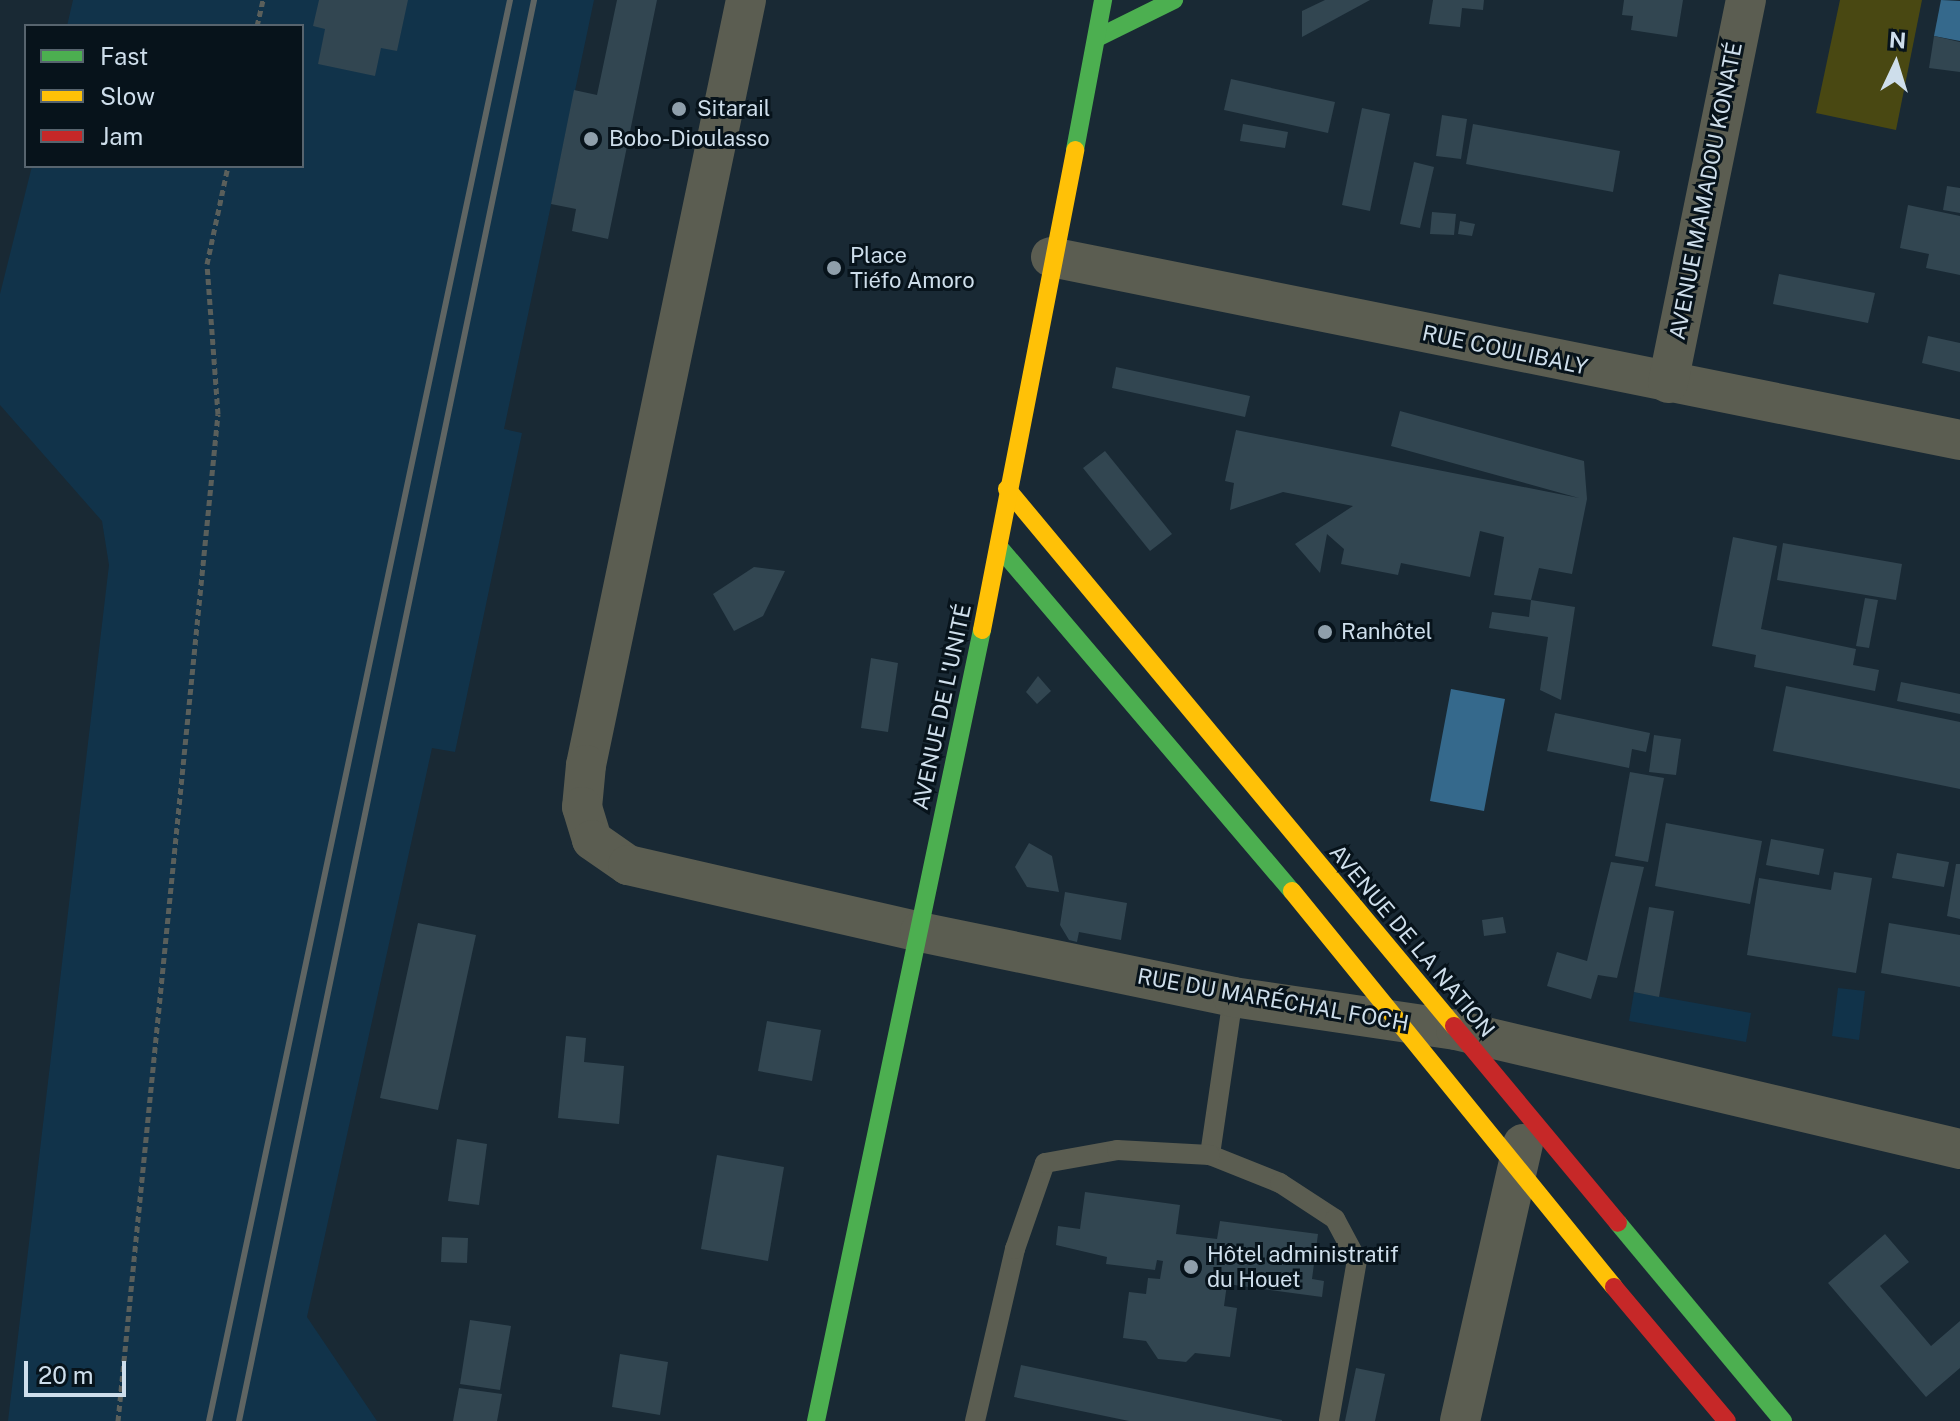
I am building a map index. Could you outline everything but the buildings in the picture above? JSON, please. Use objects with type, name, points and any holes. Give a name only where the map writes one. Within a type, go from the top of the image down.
[{"type":"main road","name":"AVENUE DE L'UNITÉ","points":[[816,1421],[999,547],[1051,257],[1103,0]]},
{"type":"main road","points":[[1097,38],[1174,0]]},
{"type":"main road","name":"AVENUE DE LA NATION","points":[[1007,489],[1529,1120],[1783,1421]]},
{"type":"main road","points":[[999,547],[1405,1024],[1516,1170],[1727,1421]]},
{"type":"street","name":"RUE DU MARÉCHAL FOCH","points":[[746,0],[586,765],[582,807],[592,840],[628,865],[920,932],[1233,997],[1456,1030],[1960,1149]]},
{"type":"street","name":"AVENUE MAMADOU KONATÉ","points":[[1668,383],[1746,0]]},
{"type":"street","name":"RUE COULIBALY","points":[[1051,257],[1960,440]]},
{"type":"street","points":[[1460,1421],[1529,1120]]},
{"type":"lane","points":[[1210,1155],[1233,997]]},
{"type":"lane","points":[[975,1421],[1015,1249],[1045,1163],[1117,1150],[1210,1155],[1280,1183],[1335,1219],[1357,1260],[1329,1421]]},
{"type":"path","points":[[257,24],[263,0]]},
{"type":"path","points":[[118,1421],[218,414],[207,264],[228,168]]},
{"type":"shaded area","points":[[73,0],[594,0],[504,429],[522,433],[455,752],[432,748],[307,1317],[377,1421],[8,1421],[109,565],[102,521],[0,405],[0,294],[32,168],[304,168],[304,24],[67,24]]},
{"type":"shaded area","points":[[1840,0],[1922,0],[1896,130],[1816,113]]},
{"type":"shaded area","points":[[1941,0],[1960,1],[1960,41],[1934,36]]},
{"type":"shaded area","points":[[1451,689],[1505,699],[1484,811],[1430,801]]},
{"type":"shaded area","points":[[1838,988],[1865,991],[1859,1040],[1832,1036]]},
{"type":"shaded area","points":[[1634,992],[1751,1013],[1746,1042],[1629,1021]]},
{"type":"railway","points":[[209,1421],[510,0]]},
{"type":"railway","points":[[239,1421],[534,0]]},
{"type":"traffic: fast","points":[[1075,150],[1103,0]]},
{"type":"traffic: fast","points":[[1097,38],[1174,0]]},
{"type":"traffic: fast","points":[[999,547],[1292,891]]},
{"type":"traffic: fast","points":[[816,1421],[982,630]]},
{"type":"traffic: fast","points":[[1618,1223],[1783,1421]]},
{"type":"traffic: slow","points":[[982,630],[1075,150]]},
{"type":"traffic: slow","points":[[1007,489],[1454,1026]]},
{"type":"traffic: slow","points":[[1292,891],[1614,1287]]},
{"type":"traffic: jam","points":[[1454,1026],[1618,1223]]},
{"type":"traffic: jam","points":[[1614,1287],[1727,1421]]},
{"type":"place","name":"Sitarail","points":[[679,109]]},
{"type":"place","name":"Bobo-Dioulasso","points":[[591,139]]},
{"type":"place","name":"Place Tiéfo Amoro","points":[[834,268]]},
{"type":"place","name":"Ranhôtel","points":[[1325,632]]},
{"type":"place","name":"Hôtel administratif du Houet","points":[[1191,1267]]}]
